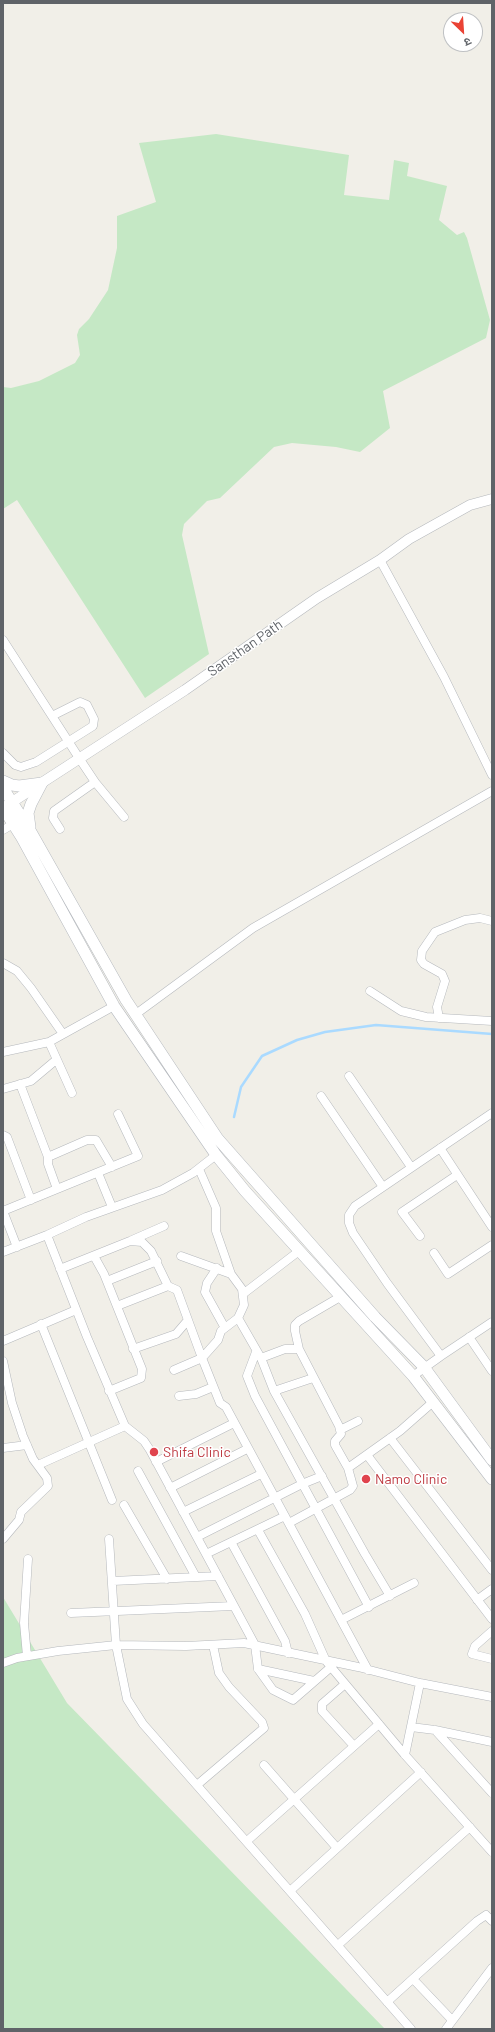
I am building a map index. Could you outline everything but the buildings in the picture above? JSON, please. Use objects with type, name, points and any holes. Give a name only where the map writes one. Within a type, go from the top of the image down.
[{"type":"main road","points":[[3,781],[19,786],[42,783]]},
{"type":"main road","points":[[31,832],[28,813],[42,783]]},
{"type":"main road","points":[[3,788],[6,806],[13,824],[114,1006],[216,1155],[245,1191],[413,1376],[492,1479]]},
{"type":"main road","points":[[6,806],[31,832],[126,1000],[218,1139],[375,1317],[424,1367],[492,1460]]},
{"type":"street","name":"Sansthan Path","points":[[6,806],[185,690],[317,598],[380,560],[409,539],[470,505],[492,499]]},
{"type":"street","points":[[380,560],[444,677],[492,775]]},
{"type":"street","points":[[3,640],[67,741],[95,782],[124,818]]},
{"type":"street","points":[[3,753],[15,765],[22,767],[49,754],[67,741],[93,726],[94,719],[92,713],[87,705],[80,702],[52,716]]},
{"type":"street","points":[[60,829],[53,818],[54,811],[95,782]]},
{"type":"street","points":[[136,1014],[253,928],[492,791]]},
{"type":"street","points":[[3,830],[13,824]]},
{"type":"street","points":[[439,1018],[438,1007],[446,981],[442,974],[424,964],[421,960],[422,951],[435,932],[464,920],[480,918],[492,920]]},
{"type":"street","points":[[3,963],[17,971],[31,988],[62,1034]]},
{"type":"street","points":[[370,991],[401,1011],[426,1017],[492,1022]]},
{"type":"street","points":[[3,1052],[49,1042],[62,1034],[68,1033],[114,1006]]},
{"type":"street","points":[[49,1042],[72,1093]]},
{"type":"street","points":[[3,1089],[31,1081],[56,1060]]},
{"type":"street","points":[[349,1076],[411,1167]]},
{"type":"street","points":[[20,1084],[48,1157],[48,1164],[57,1189]]},
{"type":"street","points":[[321,1096],[383,1187]]},
{"type":"street","points":[[441,1356],[386,1283],[352,1233],[349,1223],[349,1215],[355,1206],[492,1113]]},
{"type":"street","points":[[17,1247],[3,1211],[138,1156],[118,1114]]},
{"type":"street","points":[[3,1135],[6,1137],[31,1200]]},
{"type":"street","points":[[48,1157],[87,1140],[96,1140],[112,1167]]},
{"type":"street","points":[[440,1148],[492,1227]]},
{"type":"street","points":[[3,1252],[47,1236],[112,1207],[162,1190],[199,1169],[216,1155]]},
{"type":"street","points":[[174,1370],[202,1358],[218,1340],[220,1331],[238,1318],[244,1305],[242,1289],[231,1274],[216,1231],[216,1208],[199,1169]]},
{"type":"street","points":[[98,1173],[112,1207]]},
{"type":"street","points":[[420,1236],[402,1212],[457,1175]]},
{"type":"street","points":[[60,1269],[164,1226]]},
{"type":"street","points":[[47,1236],[109,1391],[125,1426],[144,1441],[156,1462],[255,1645],[258,1669],[273,1690],[293,1700],[314,1681],[328,1664]]},
{"type":"street","points":[[130,1241],[142,1242],[156,1261],[168,1286],[177,1290],[220,1403],[226,1407],[247,1449],[368,1670]]},
{"type":"street","points":[[434,1253],[448,1274],[492,1245]]},
{"type":"street","points":[[243,1294],[299,1251]]},
{"type":"street","points":[[94,1256],[107,1281],[142,1369],[141,1378],[109,1391]]},
{"type":"street","points":[[181,1256],[231,1274]]},
{"type":"street","points":[[107,1281],[156,1261]]},
{"type":"street","points":[[217,1268],[208,1283],[205,1292],[225,1328]]},
{"type":"street","points":[[117,1306],[168,1286]]},
{"type":"street","points":[[206,1554],[258,1530],[316,1510],[350,1490],[353,1486],[348,1468],[335,1445],[335,1440],[340,1434],[340,1430],[299,1349],[295,1331],[295,1326],[299,1321],[340,1297]]},
{"type":"street","points":[[3,1341],[76,1310]]},
{"type":"street","points":[[238,1318],[259,1355],[274,1391],[390,1596]]},
{"type":"street","points":[[133,1349],[176,1334],[188,1320]]},
{"type":"street","points":[[413,1376],[424,1367],[492,1322]]},
{"type":"street","points":[[41,1324],[112,1500]]},
{"type":"street","points":[[469,1337],[492,1371]]},
{"type":"street","points":[[299,1349],[285,1349],[259,1355],[247,1376],[255,1396],[369,1607]]},
{"type":"street","points":[[3,1361],[12,1403],[27,1445],[47,1478],[48,1486],[21,1512],[19,1520],[3,1539]]},
{"type":"street","points":[[274,1391],[313,1378]]},
{"type":"street","points":[[179,1396],[196,1394],[213,1387]]},
{"type":"street","points":[[348,1468],[390,1438],[433,1402]]},
{"type":"street","points":[[340,1430],[358,1421]]},
{"type":"street","points":[[156,1462],[234,1423]]},
{"type":"street","points":[[38,1465],[125,1426]]},
{"type":"street","points":[[390,1438],[492,1570]]},
{"type":"street","points":[[3,1448],[27,1445]]},
{"type":"street","points":[[170,1488],[247,1449]]},
{"type":"street","points":[[367,1455],[492,1619]]},
{"type":"street","points":[[138,1471],[196,1577]]},
{"type":"street","points":[[183,1512],[261,1474]]},
{"type":"street","points":[[197,1537],[302,1484],[322,1476]]},
{"type":"street","points":[[124,1505],[167,1578]]},
{"type":"street","points":[[258,1530],[305,1614],[328,1664],[492,1852]]},
{"type":"street","points":[[109,1539],[113,1581],[116,1645],[127,1699],[143,1724],[411,2029]]},
{"type":"street","points":[[231,1542],[285,1640],[288,1653]]},
{"type":"street","points":[[26,1656],[24,1623],[28,1559]]},
{"type":"street","points":[[113,1581],[218,1576]]},
{"type":"street","points":[[341,1620],[414,1583]]},
{"type":"street","points":[[477,1600],[492,1589]]},
{"type":"street","points":[[71,1613],[234,1606]]},
{"type":"street","points":[[492,1631],[475,1646],[472,1654],[492,1659]]},
{"type":"street","points":[[3,1663],[26,1656],[116,1645],[213,1645],[244,1643],[328,1664],[368,1670],[420,1683],[492,1697]]},
{"type":"street","points":[[197,1785],[264,1728],[262,1722],[219,1673],[213,1645]]},
{"type":"street","points":[[258,1669],[314,1681]]},
{"type":"street","points":[[405,1754],[420,1683]]},
{"type":"street","points":[[345,1684],[322,1704],[322,1711],[354,1746]]},
{"type":"street","points":[[246,1841],[379,1724]]},
{"type":"street","points":[[411,1727],[435,1730],[492,1742]]},
{"type":"street","points":[[435,1730],[492,1793]]},
{"type":"street","points":[[264,1765],[336,1848]]},
{"type":"street","points":[[290,1890],[422,1772]]},
{"type":"street","points":[[338,1945],[470,1827]]},
{"type":"street","points":[[387,2002],[477,1921],[486,1915],[492,1921]]},
{"type":"street","points":[[446,2029],[492,1968]]},
{"type":"street","points":[[413,1979],[452,2020]]},
{"type":"green space","points":[[216,134],[349,155],[344,195],[389,200],[394,160],[409,163],[407,176],[447,186],[439,220],[457,235],[464,232],[490,320],[486,338],[383,391],[390,428],[360,452],[336,447],[292,443],[274,447],[220,498],[207,501],[184,524],[182,535],[209,654],[145,698],[17,500],[3,509],[3,387],[11,388],[39,381],[75,363],[80,355],[77,335],[79,329],[89,319],[108,290],[117,248],[117,216],[156,202],[139,143]]},
{"type":"green space","points":[[3,1597],[67,1703],[385,2029],[3,2029]]},
{"type":"waterway","points":[[234,1117],[241,1087],[262,1056],[297,1040],[325,1032],[376,1025],[492,1034]]},
{"type":"place","name":"Shifa Clinic","points":[[154,1452]]},
{"type":"place","name":"Namo Clinic","points":[[366,1479]]}]
